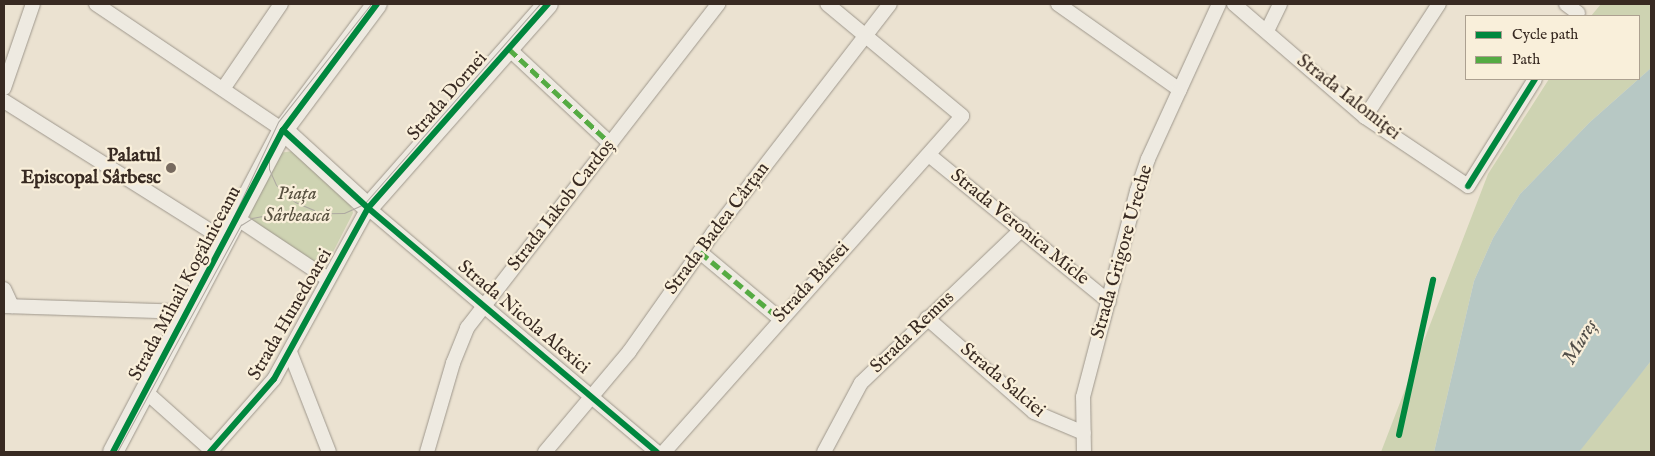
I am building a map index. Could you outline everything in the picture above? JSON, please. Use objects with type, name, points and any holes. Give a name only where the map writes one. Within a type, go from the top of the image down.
[{"type":"main road","name":"Strada Mihail Kogălniceanu","points":[[113,452],[238,219],[283,130],[377,4]]},
{"type":"main road","name":"Strada Dornei","points":[[368,208],[548,4]]},
{"type":"main road","points":[[283,130],[368,208]]},
{"type":"street","points":[[4,88],[33,4]]},
{"type":"street","points":[[96,4],[283,130]]},
{"type":"street","points":[[223,89],[281,4]]},
{"type":"street","name":"Strada Iakob Cardoș","points":[[427,452],[458,346],[484,305],[718,4]]},
{"type":"street","points":[[827,4],[864,37]]},
{"type":"street","name":"Strada Badea Cârțan","points":[[545,452],[629,352],[700,252],[890,4]]},
{"type":"street","points":[[1058,4],[1180,90]]},
{"type":"street","name":"Strada Grigore Ureche","points":[[1084,452],[1083,396],[1137,192],[1219,4]]},
{"type":"street","name":"Strada Ialomiței","points":[[1234,4],[1365,117],[1468,186],[1534,80]]},
{"type":"street","points":[[1267,31],[1280,4]]},
{"type":"street","points":[[1365,117],[1439,4]]},
{"type":"street","points":[[1566,4],[1580,11]]},
{"type":"street","name":"Strada Bârsei","points":[[664,452],[962,116],[864,37]]},
{"type":"street","points":[[509,49],[611,144]]},
{"type":"street","points":[[4,101],[226,241]]},
{"type":"street","name":"Strada Veronica Micle","points":[[929,155],[1022,229],[1109,302]]},
{"type":"street","name":"Strada Hunedoarei","points":[[210,451],[264,393],[290,352],[368,208]]},
{"type":"street","name":"Strada Nicola Alexici","points":[[368,208],[593,395],[657,452]]},
{"type":"street","points":[[238,219],[328,279]]},
{"type":"street","name":"Strada Remus","points":[[824,452],[861,383],[1022,229]]},
{"type":"street","points":[[700,252],[780,319]]},
{"type":"street","points":[[4,290],[8,306],[188,312]]},
{"type":"street","name":"Strada Salciei","points":[[927,318],[1034,412],[1084,433]]},
{"type":"street","points":[[290,352],[329,452]]},
{"type":"street","points":[[146,392],[210,451]]},
{"type":"green space","points":[[1601,4],[1651,4],[1651,68],[1640,78],[1640,15],[1592,15]]},
{"type":"green space","points":[[1548,80],[1638,80],[1590,122],[1520,194],[1493,238],[1474,281],[1434,452],[1381,452],[1488,174]]},
{"type":"green space","name":"Piața Sârbească","points":[[293,151],[350,202],[353,213],[329,260],[322,262],[313,261],[256,226],[249,216],[279,153]]},
{"type":"green space","points":[[1651,361],[1651,452],[1579,452],[1592,432]]},
{"type":"water","name":"Mureș","points":[[1651,68],[1651,361],[1579,452],[1434,452],[1474,281],[1493,238],[1520,194],[1590,122],[1637,80],[1640,80],[1640,78]]},
{"type":"tram line","points":[[223,239],[278,122],[371,4]]},
{"type":"tram line","points":[[117,452],[241,225],[252,218],[273,214],[344,213],[364,204],[540,4]]},
{"type":"tram line","points":[[269,150],[269,169],[276,185],[295,202],[314,210]]},
{"type":"marked path","points":[[509,49],[611,144]]},
{"type":"marked path","points":[[700,252],[780,319]]},
{"type":"cycle path","points":[[113,452],[283,130],[377,4]]},
{"type":"cycle path","points":[[210,452],[274,379],[368,208],[548,4]]},
{"type":"cycle path","points":[[1468,186],[1534,80]]},
{"type":"cycle path","points":[[283,130],[368,208],[657,452]]},
{"type":"cycle path","points":[[1399,435],[1433,280]]},
{"type":"place","name":"Palatul Episcopal Sârbesc","points":[[171,168]]}]
